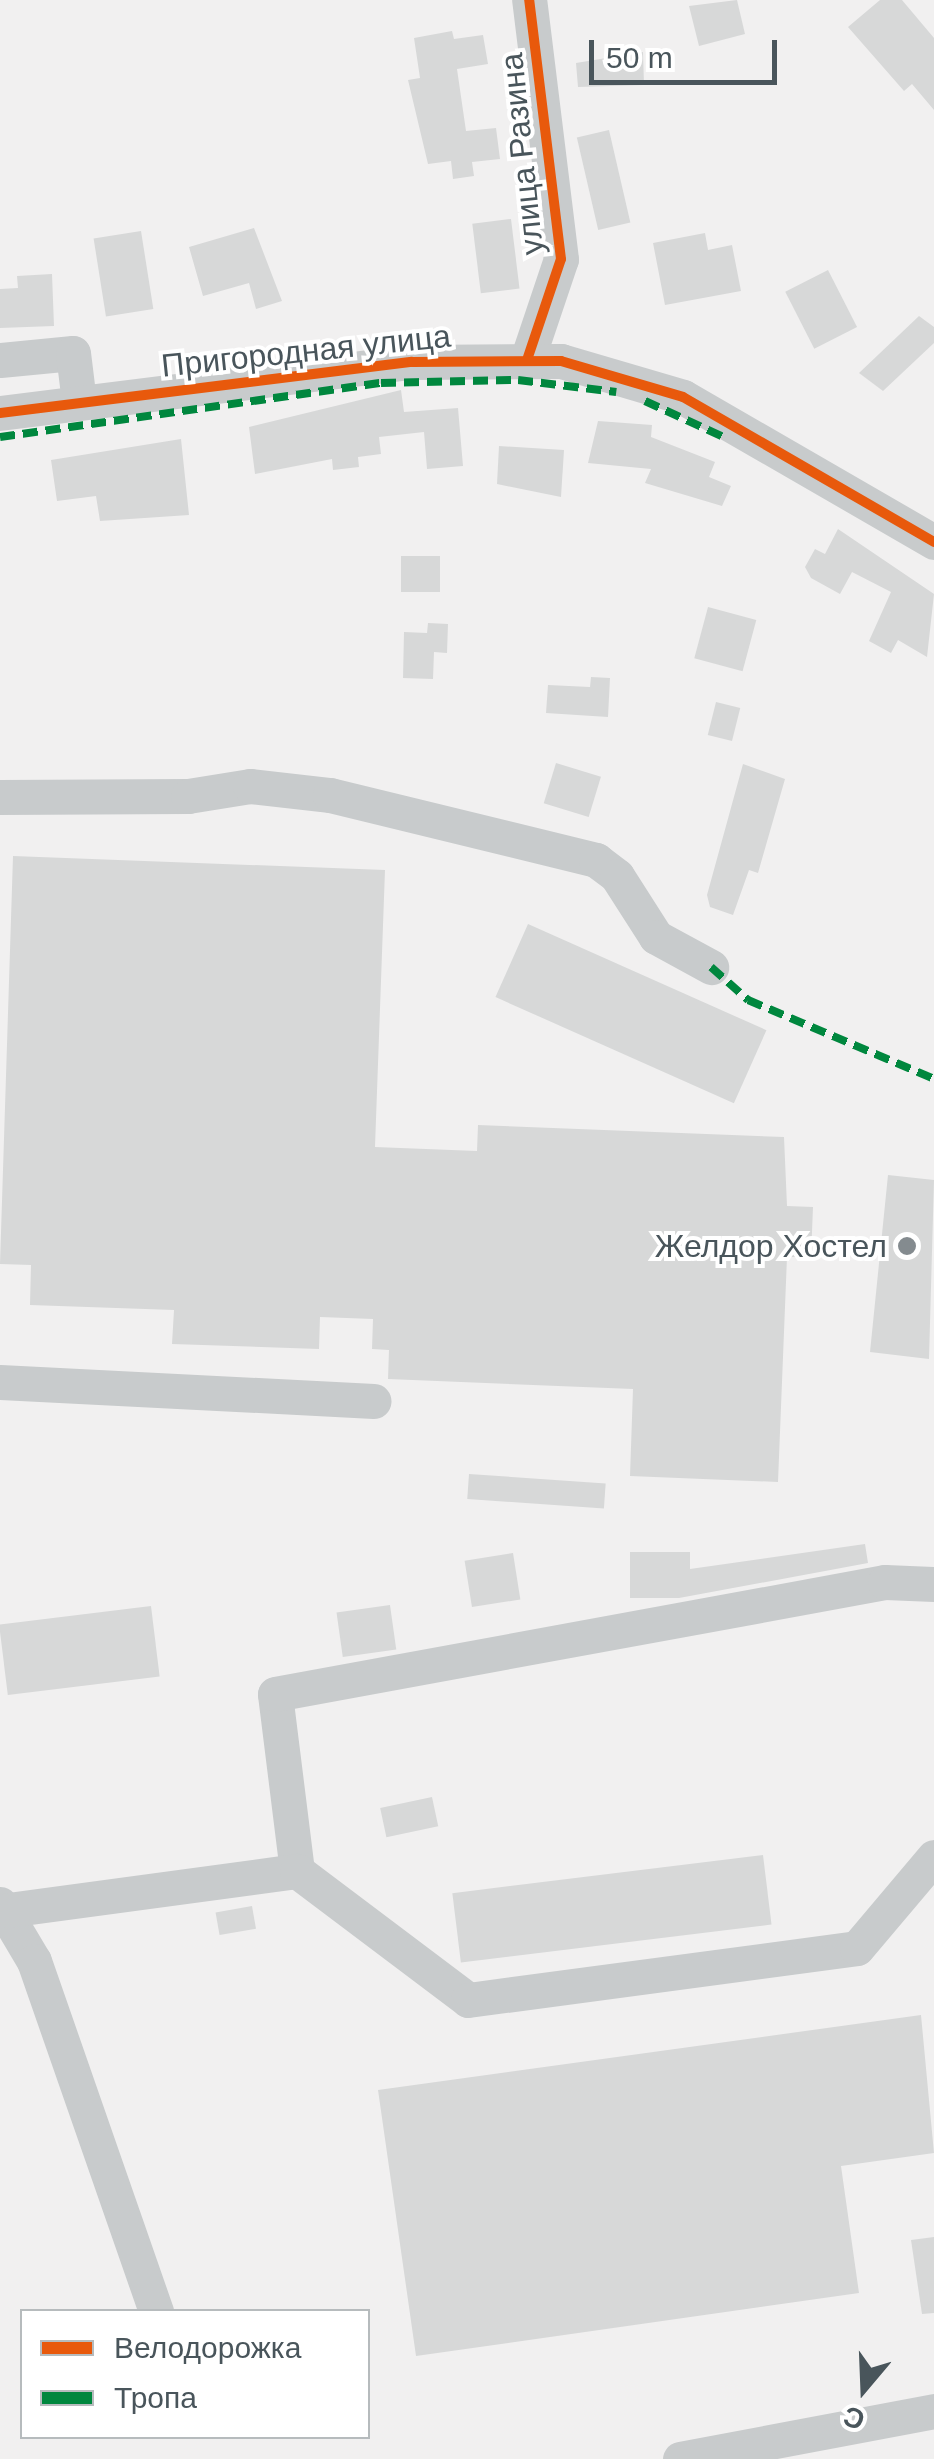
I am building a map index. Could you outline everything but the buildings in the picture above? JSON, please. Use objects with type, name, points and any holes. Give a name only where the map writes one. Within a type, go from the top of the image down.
[{"type":"street","name":"улица Разина","points":[[528,357],[561,258],[529,0]]},
{"type":"street","points":[[0,360],[73,353],[79,402]]},
{"type":"street","name":"Пригородная улица","points":[[0,412],[528,357],[615,372],[683,398],[934,542]]},
{"type":"street","points":[[0,797],[188,796],[250,786],[369,804],[596,860],[617,876],[656,937],[711,967]]},
{"type":"street","points":[[0,1382],[374,1401]]},
{"type":"street","points":[[297,1871],[275,1694],[885,1582],[934,1584]]},
{"type":"street","points":[[155,2309],[34,1961],[4,1907],[297,1871],[468,2000],[857,1948],[934,1857]]},
{"type":"street","points":[[680,2459],[934,2411]]},
{"type":"marked path","points":[[0,437],[381,383],[518,380],[616,392]]},
{"type":"marked path","points":[[645,401],[726,438]]},
{"type":"marked path","points":[[711,967],[748,1000],[934,1079]]},
{"type":"cycle path","points":[[528,357],[561,259],[529,0]]},
{"type":"cycle path","points":[[0,413],[412,362],[561,361],[683,397],[934,542]]},
{"type":"place","name":"Желдор Хостел","points":[[907,1246]]}]
